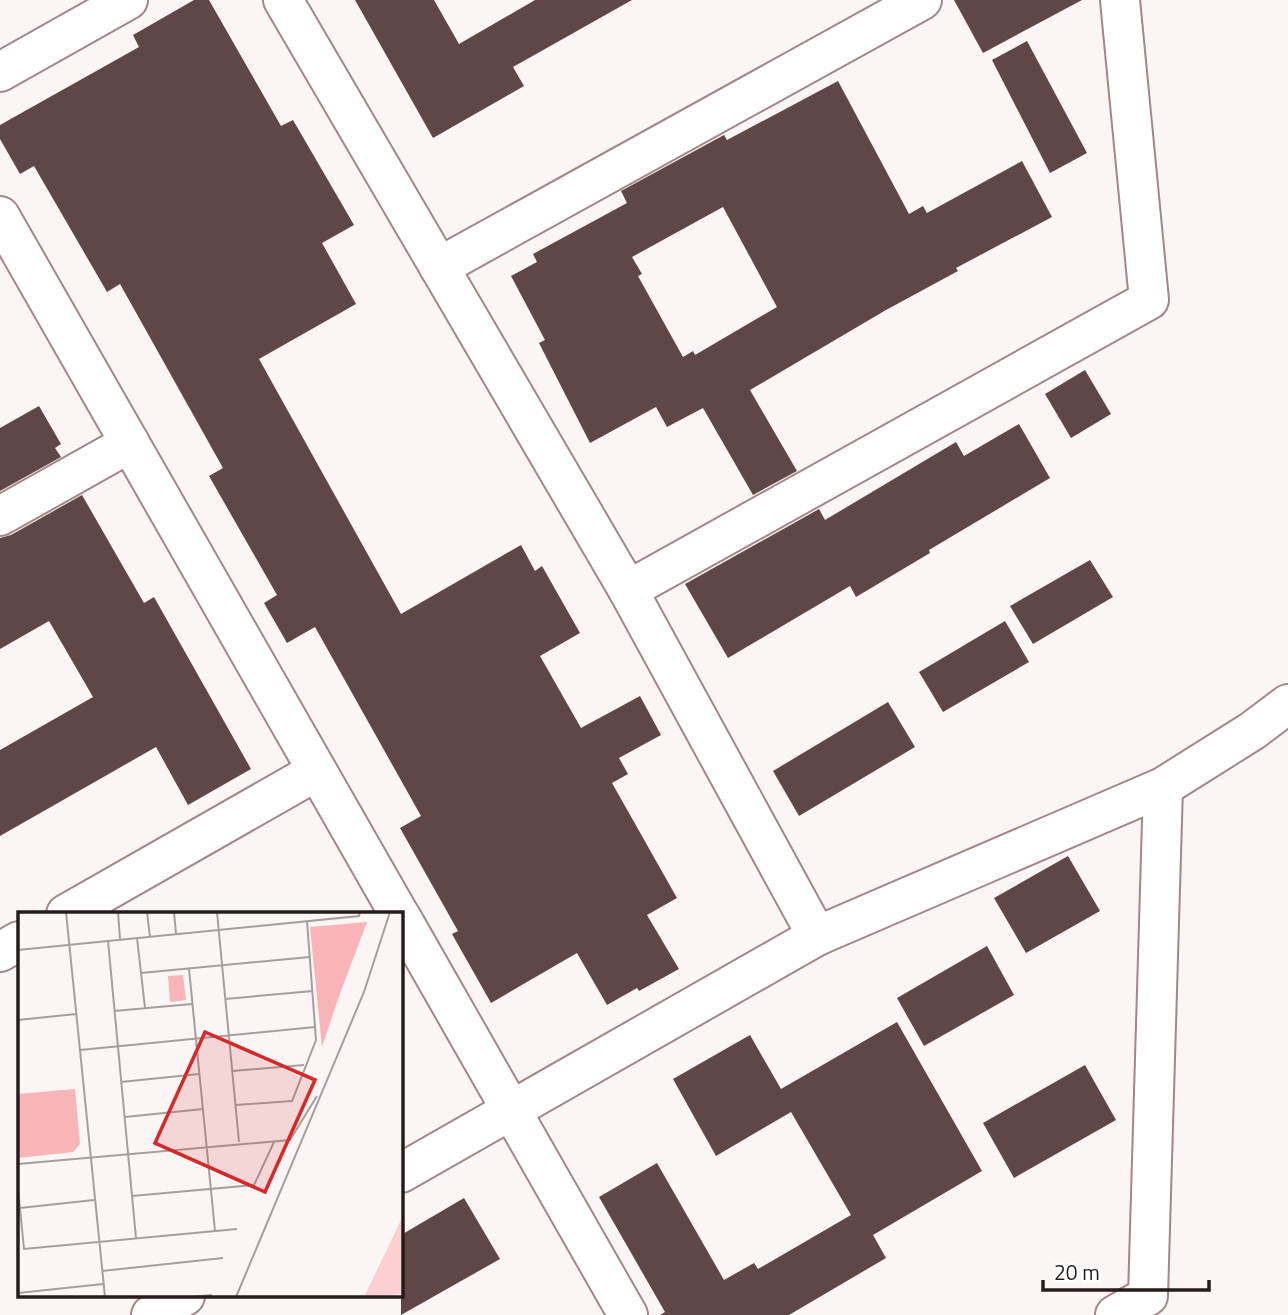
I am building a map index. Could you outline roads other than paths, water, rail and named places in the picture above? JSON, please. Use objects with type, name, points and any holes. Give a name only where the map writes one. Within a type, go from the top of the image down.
[{"type":"street","points":[[0,72],[128,0]]},
{"type":"street","points":[[282,0],[628,590],[817,936]]},
{"type":"street","points":[[439,267],[922,0]]},
{"type":"street","points":[[628,590],[1149,300],[1121,0]]},
{"type":"street","points":[[0,216],[398,912]]},
{"type":"street","points":[[0,516],[130,443]]},
{"type":"street","points":[[402,1172],[817,936],[1163,787],[1252,731],[1288,704]]},
{"type":"street","points":[[70,912],[317,771]]},
{"type":"street","points":[[1115,1315],[1149,1296],[1163,787]]},
{"type":"street","points":[[402,919],[628,1315]]},
{"type":"street","points":[[0,952],[18,942]]},
{"type":"street","points":[[151,1315],[181,1298]]}]
